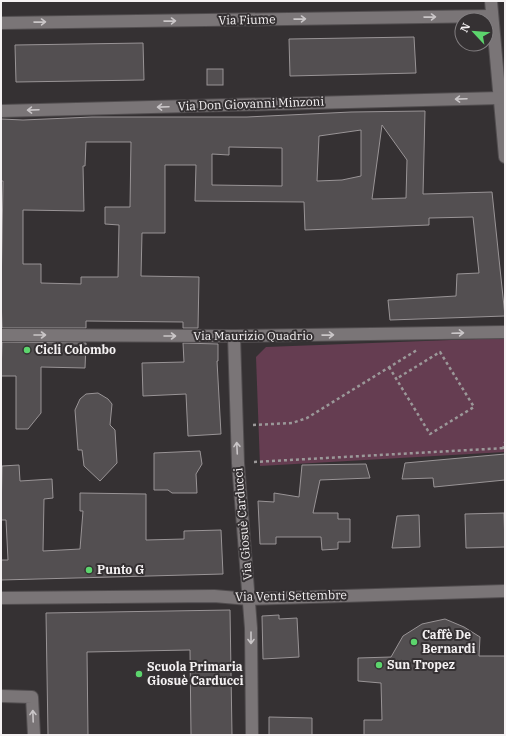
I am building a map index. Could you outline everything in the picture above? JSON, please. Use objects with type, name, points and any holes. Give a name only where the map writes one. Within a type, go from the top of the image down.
[{"type":"street","points":[[491,1],[492,12]]},
{"type":"street","name":"Via Fiume","points":[[1,23],[454,17]]},
{"type":"street","points":[[494,36],[505,157]]},
{"type":"street","name":"Via Don Giovanni Minzoni","points":[[1,111],[500,98]]},
{"type":"street","name":"Via Maurizio Quadrio","points":[[1,335],[234,336],[505,332]]},
{"type":"street","name":"Via Giosuè Carducci","points":[[234,336],[238,463],[251,628],[252,735]]},
{"type":"street","name":"Via Venti Settembre","points":[[1,598],[214,596],[249,599],[505,591]]},
{"type":"street","points":[[1,696],[32,697],[34,735]]},
{"type":"path","points":[[236,426],[292,423],[307,418],[443,334]]},
{"type":"path","points":[[389,367],[396,379],[430,434],[474,407],[440,352],[396,379]]},
{"type":"path","points":[[238,463],[504,448],[505,442]]},
{"type":"shaded area","points":[[504,338],[505,452],[260,466],[256,357],[266,347]]},
{"type":"building","points":[[414,37],[416,73],[290,76],[289,39]]},
{"type":"building","points":[[143,43],[144,80],[16,82],[15,45]]},
{"type":"building","points":[[207,69],[223,69],[223,85],[207,85]]},
{"type":"building","points":[[425,111],[423,194],[492,192],[505,316],[390,320],[388,300],[456,296],[457,274],[479,273],[473,217],[429,218],[429,225],[305,230],[304,202],[195,201],[196,165],[165,165],[165,233],[142,233],[141,276],[199,277],[198,328],[183,328],[183,322],[86,321],[86,328],[2,328],[1,296],[3,181],[1,181],[1,119],[23,120],[92,117],[247,117],[351,112]],"holes":[[[382,125],[407,160],[406,198],[372,199]],[[361,130],[361,176],[342,180],[317,181],[319,136]],[[86,142],[131,142],[130,207],[105,207],[105,224],[119,225],[118,277],[81,277],[81,284],[41,283],[41,264],[23,264],[23,210],[84,211],[83,166],[85,166]],[[229,147],[282,148],[282,186],[212,185],[212,154],[229,155]]]},
{"type":"building","points":[[2,342],[86,343],[85,368],[41,367],[41,413],[28,429],[16,429],[16,376],[1,376]]},
{"type":"building","points":[[183,343],[218,344],[217,361],[221,434],[188,436],[186,394],[143,396],[142,363],[184,362]]},
{"type":"building","points":[[98,393],[108,399],[112,404],[110,425],[115,430],[117,463],[100,481],[84,466],[82,450],[78,450],[75,410],[80,399],[86,394]]},
{"type":"building","points":[[200,451],[202,464],[196,474],[197,493],[172,493],[168,490],[154,490],[154,453]]},
{"type":"building","points":[[505,454],[505,480],[434,487],[433,478],[402,479],[405,463]]},
{"type":"building","points":[[366,464],[370,478],[320,480],[313,513],[338,513],[338,519],[350,519],[350,542],[338,542],[338,549],[322,550],[321,537],[276,537],[276,544],[260,544],[258,501],[274,502],[274,493],[299,497],[302,465]]},
{"type":"building","points":[[19,465],[20,481],[52,479],[53,498],[44,499],[43,551],[80,549],[83,511],[80,511],[80,493],[146,494],[146,540],[184,539],[184,531],[221,530],[223,574],[1,580],[1,560],[8,560],[6,520],[1,520],[2,466]]},
{"type":"building","points":[[504,513],[505,547],[466,548],[465,514]]},
{"type":"building","points":[[419,515],[420,547],[392,548],[397,516]]},
{"type":"building","name":"Scuola Primaria Giosuè Carducci","points":[[230,610],[232,735],[191,735],[190,650],[87,652],[88,735],[48,735],[46,613]]},
{"type":"building","points":[[279,615],[279,619],[297,618],[299,657],[263,659],[262,616]]},
{"type":"building","points":[[445,619],[464,627],[480,637],[479,656],[505,656],[505,735],[364,735],[364,720],[382,720],[381,683],[358,681],[358,658],[391,657],[403,636],[422,624]]},
{"type":"building","points":[[269,717],[312,718],[312,735],[269,735]]},
{"type":"place","name":"Cicli Colombo","points":[[27,350]]},
{"type":"place","name":"Punto G","points":[[89,570]]},
{"type":"place","name":"Caffè De Bernardi","points":[[414,642]]},
{"type":"place","name":"Sun Tropez","points":[[379,665]]},
{"type":"place","name":"Scuola Primaria Giosuè Carducci","points":[[139,674]]}]
